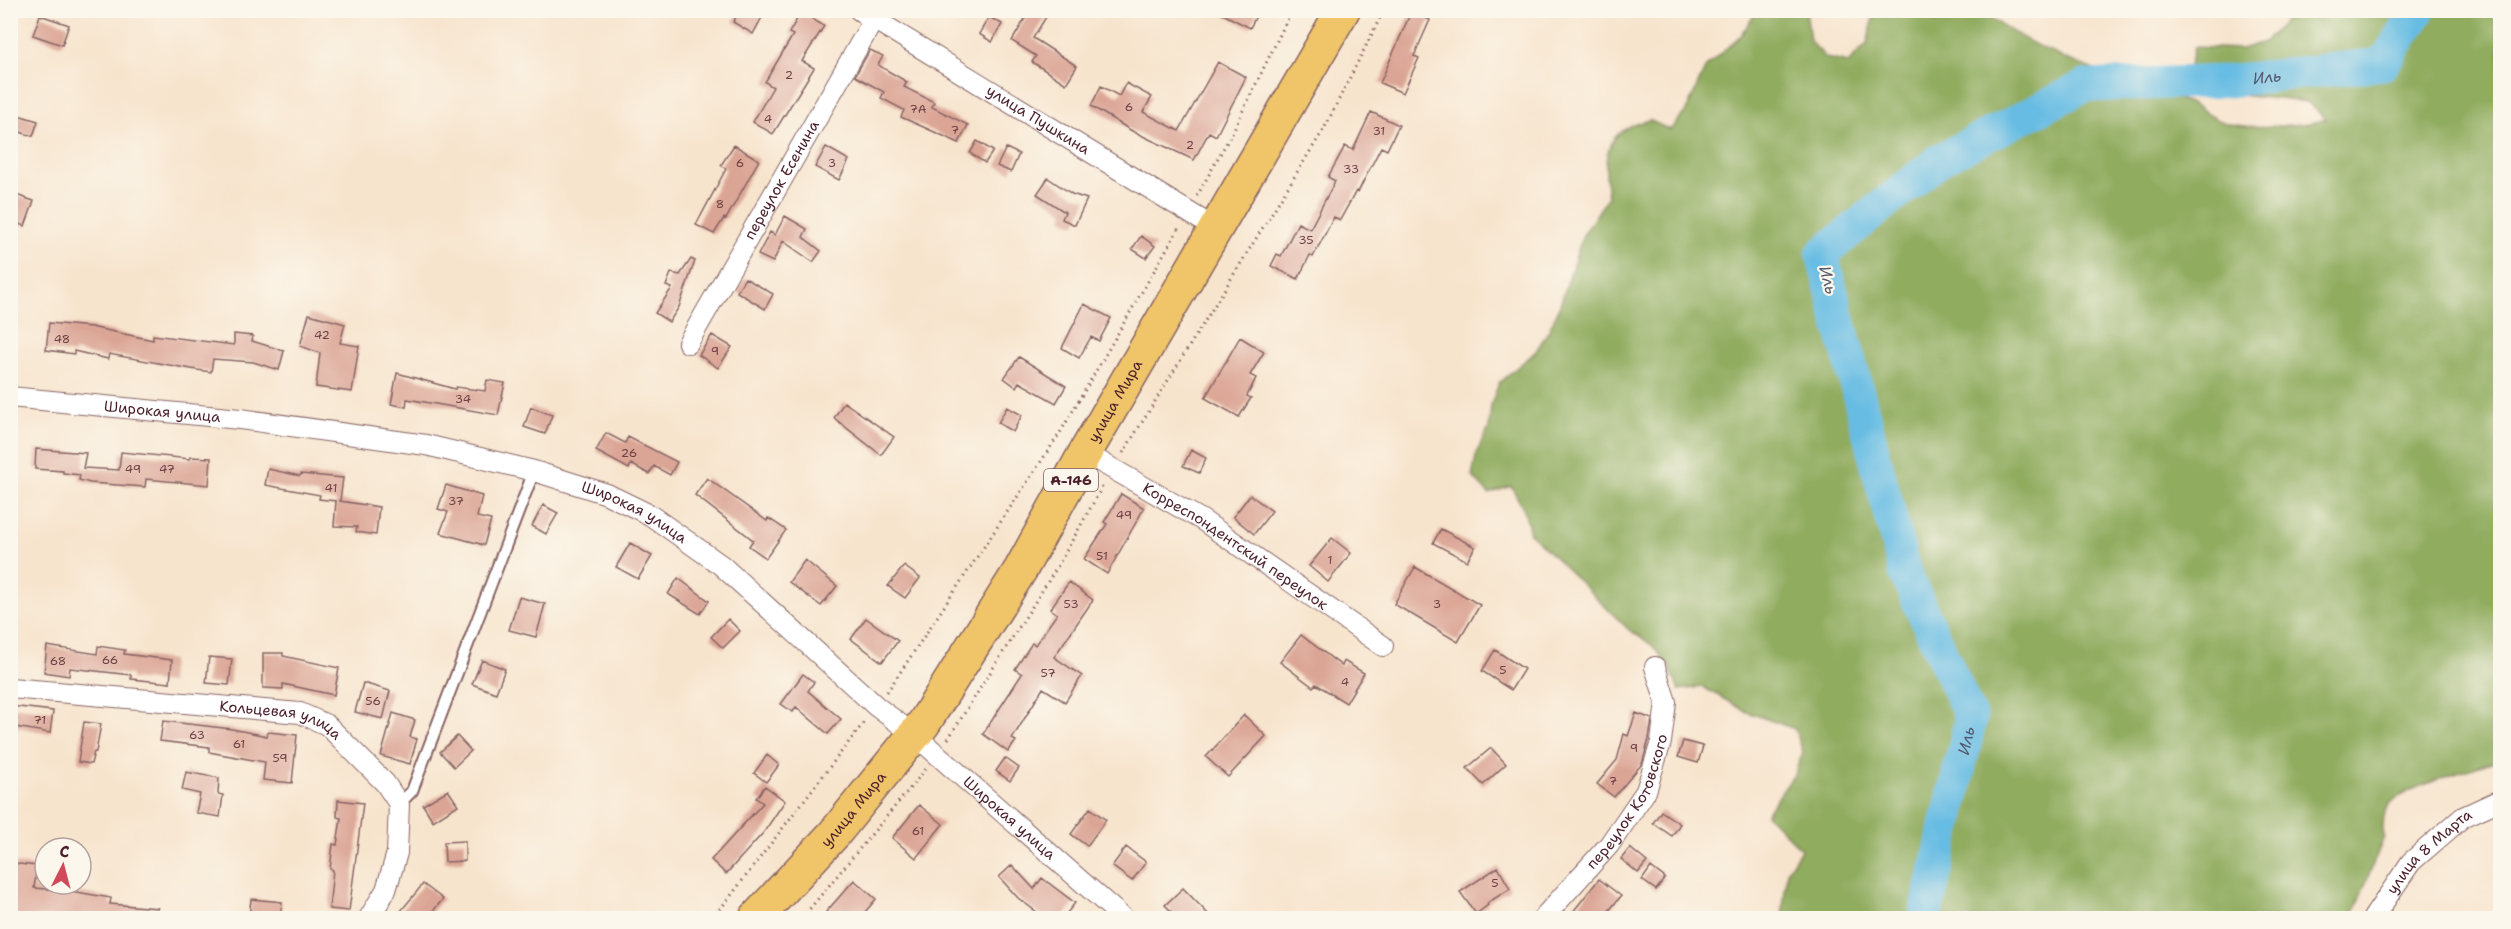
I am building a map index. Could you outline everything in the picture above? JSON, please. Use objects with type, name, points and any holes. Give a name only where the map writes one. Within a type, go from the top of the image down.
[{"type":"highway","name":"улица Мира","points":[[756,918],[834,834],[916,736],[1022,569],[1085,453],[1343,10]]},
{"type":"street","name":"улица Пушкина","points":[[867,15],[1216,229]]},
{"type":"street","name":"переулок Есенина","points":[[688,343],[867,15]]},
{"type":"street","name":"Широкая улица","points":[[10,397],[240,419],[426,445],[534,471],[607,494],[650,515],[721,565],[877,707],[916,736],[1123,918]]},
{"type":"street","name":"Корреспондентский переулок","points":[[1085,453],[1202,520],[1383,646]]},
{"type":"street","name":"переулок Котовского","points":[[1543,918],[1609,846],[1646,791],[1661,742],[1666,702],[1655,667]]},
{"type":"street","name":"Кольцевая улица","points":[[10,687],[300,713],[327,725],[385,783],[399,804]]},
{"type":"street","name":"улица 8 Марта","points":[[2373,918],[2411,862],[2463,817],[2500,800]]},
{"type":"street","points":[[369,918],[386,890],[397,853],[399,804]]},
{"type":"lane","points":[[399,804],[412,791],[534,471]]},
{"type":"path","points":[[711,918],[726,902],[877,707],[1060,433],[1189,212],[1233,131],[1292,10]]},
{"type":"green space","points":[[1757,11],[1806,11],[1810,41],[1826,58],[1848,63],[1867,44],[1873,18],[1881,13],[1904,11],[1936,22],[1959,13],[1982,11],[2025,39],[2096,71],[2176,98],[2223,122],[2259,126],[2290,125],[2326,119],[2307,102],[2230,94],[2207,87],[2188,70],[2194,47],[2241,49],[2264,42],[2285,21],[2304,11],[2500,11],[2500,208],[2496,214],[2500,216],[2500,759],[2427,784],[2392,802],[2384,818],[2384,837],[2352,918],[1782,918],[1787,871],[1801,849],[1766,814],[1794,775],[1803,752],[1795,729],[1747,712],[1703,687],[1679,690],[1668,665],[1652,645],[1629,630],[1530,533],[1524,510],[1511,486],[1489,494],[1472,476],[1477,452],[1489,428],[1491,405],[1499,383],[1536,351],[1549,330],[1559,308],[1583,235],[1608,197],[1606,159],[1612,142],[1626,128],[1649,120],[1670,130],[1686,111],[1706,67],[1741,35]]},
{"type":"building","points":[[740,10],[766,10],[753,34],[733,22]]},
{"type":"building","points":[[1030,10],[1035,10],[1046,17],[1033,38],[1077,66],[1066,84],[1032,62],[1036,56],[1012,41]]},
{"type":"building","points":[[1215,10],[1259,10],[1250,28]]},
{"type":"building","points":[[801,12],[824,26],[802,61],[814,68],[773,134],[753,122],[773,87],[765,82],[793,35],[789,33]]},
{"type":"building","points":[[1411,12],[1430,20],[1414,56],[1419,58],[1403,93],[1380,83]]},
{"type":"building","points":[[40,15],[69,25],[62,45],[33,35]]},
{"type":"building","points":[[989,17],[1002,24],[992,42],[979,34]]},
{"type":"building","points":[[870,50],[883,56],[878,65],[907,82],[904,87],[934,102],[932,107],[968,125],[959,143],[901,117],[904,110],[881,98],[884,92],[855,76]]},
{"type":"building","points":[[1218,62],[1246,77],[1216,136],[1209,132],[1194,160],[1132,131],[1091,106],[1101,86],[1119,96],[1126,83],[1152,97],[1143,112],[1179,131]]},
{"type":"building","points":[[1371,112],[1399,125],[1387,150],[1381,147],[1358,192],[1356,191],[1340,220],[1334,217],[1313,257],[1310,255],[1298,279],[1271,266],[1277,254],[1281,256],[1298,223],[1310,229],[1335,181],[1328,177],[1345,146],[1353,150]]},
{"type":"building","points":[[15,114],[38,121],[33,136],[10,129]]},
{"type":"building","points":[[977,141],[993,151],[985,163],[970,153]]},
{"type":"building","points":[[734,145],[759,160],[726,219],[724,218],[714,234],[696,225],[726,169],[721,165]]},
{"type":"building","points":[[826,147],[849,160],[839,180],[815,167]]},
{"type":"building","points":[[1006,148],[1019,154],[1011,172],[997,166]]},
{"type":"building","points":[[1048,178],[1072,194],[1087,199],[1075,225],[1062,219],[1065,212],[1037,194]]},
{"type":"building","points":[[10,193],[34,201],[25,226],[10,221]]},
{"type":"building","points":[[785,216],[807,229],[803,237],[821,251],[813,262],[783,241],[773,262],[758,255],[770,232],[775,235]]},
{"type":"building","points":[[1141,236],[1155,246],[1146,258],[1132,249]]},
{"type":"building","points":[[691,259],[695,261],[679,307],[669,322],[655,313],[672,288],[666,286],[671,273],[680,275]]},
{"type":"building","points":[[745,278],[773,294],[765,309],[737,292]]},
{"type":"building","points":[[1084,304],[1111,318],[1099,341],[1091,337],[1079,358],[1062,348]]},
{"type":"building","points":[[309,314],[345,324],[340,343],[359,346],[352,392],[316,387],[320,353],[300,346]]},
{"type":"building","points":[[49,323],[91,327],[153,340],[153,335],[234,345],[234,334],[253,336],[252,341],[284,351],[279,370],[253,362],[213,359],[211,372],[109,354],[108,359],[74,351],[74,354],[46,350]]},
{"type":"building","points":[[712,335],[732,347],[718,368],[699,355]]},
{"type":"building","points":[[1240,337],[1264,352],[1250,375],[1256,378],[1247,396],[1251,398],[1239,417],[1205,398]]},
{"type":"building","points":[[1019,357],[1066,386],[1056,403],[1019,382],[1016,387],[1004,378]]},
{"type":"building","points":[[397,373],[455,389],[456,387],[485,391],[487,380],[505,383],[498,415],[407,399],[406,407],[391,404]]},
{"type":"building","points":[[844,402],[894,437],[881,455],[834,418]]},
{"type":"building","points":[[531,407],[552,415],[545,434],[524,427]]},
{"type":"building","points":[[1007,407],[1022,415],[1013,432],[998,423]]},
{"type":"building","points":[[606,433],[625,443],[628,437],[677,462],[670,475],[654,466],[649,474],[631,464],[629,469],[596,451]]},
{"type":"building","points":[[36,449],[86,453],[83,468],[119,470],[121,452],[190,459],[190,457],[211,458],[209,485],[146,479],[145,487],[90,483],[79,480],[80,475],[35,469]]},
{"type":"building","points":[[1191,450],[1206,458],[1199,473],[1183,466]]},
{"type":"building","points":[[268,469],[300,476],[301,474],[343,478],[340,501],[379,507],[376,535],[356,532],[357,527],[334,526],[336,501],[319,499],[320,495],[265,485]]},
{"type":"building","points":[[707,478],[767,521],[768,518],[786,530],[766,558],[749,546],[753,540],[695,495]]},
{"type":"building","points":[[446,485],[482,496],[477,517],[491,520],[484,545],[440,533],[448,512],[438,509]]},
{"type":"building","points":[[1121,494],[1144,508],[1107,574],[1084,559],[1107,524],[1104,522]]},
{"type":"building","points":[[1250,495],[1272,511],[1254,534],[1233,517]]},
{"type":"building","points":[[543,505],[558,513],[546,534],[532,526]]},
{"type":"building","points":[[1441,529],[1475,547],[1467,561],[1433,543]]},
{"type":"building","points":[[1332,538],[1351,553],[1328,582],[1309,566]]},
{"type":"building","points":[[630,543],[652,556],[638,579],[616,567]]},
{"type":"building","points":[[805,560],[837,586],[821,606],[789,582]]},
{"type":"building","points":[[904,566],[920,578],[905,598],[888,586]]},
{"type":"building","points":[[1415,567],[1480,605],[1458,642],[1394,604]]},
{"type":"building","points":[[678,578],[709,601],[700,614],[668,594]]},
{"type":"building","points":[[1069,582],[1093,600],[1054,657],[1082,676],[1065,702],[1043,688],[1012,739],[1016,741],[1008,752],[983,734],[1022,674],[1015,669],[1032,643],[1035,645],[1057,614],[1050,609]]},
{"type":"building","points":[[519,597],[545,604],[536,637],[509,630]]},
{"type":"building","points":[[866,618],[898,641],[882,662],[851,639]]},
{"type":"building","points":[[728,619],[740,631],[723,648],[711,637]]},
{"type":"building","points":[[1301,635],[1342,666],[1344,661],[1364,673],[1346,703],[1316,684],[1313,687],[1280,662]]},
{"type":"building","points":[[47,646],[97,654],[98,646],[125,650],[124,654],[172,660],[170,683],[131,679],[131,675],[70,668],[69,676],[44,672]]},
{"type":"building","points":[[1495,650],[1524,669],[1511,690],[1482,671]]},
{"type":"building","points":[[263,653],[283,653],[283,656],[339,668],[334,695],[283,684],[283,689],[263,688]]},
{"type":"building","points":[[209,657],[232,659],[229,685],[206,683]]},
{"type":"building","points":[[482,660],[505,669],[496,693],[472,684]]},
{"type":"building","points":[[803,674],[814,682],[808,691],[841,719],[828,734],[796,707],[793,712],[781,704]]},
{"type":"building","points":[[363,683],[390,691],[383,719],[355,712]]},
{"type":"building","points":[[10,706],[53,711],[50,733],[10,726]]},
{"type":"building","points":[[393,713],[415,720],[410,737],[417,739],[410,764],[381,756]]},
{"type":"building","points":[[1636,713],[1652,719],[1649,739],[1642,764],[1614,797],[1597,784],[1617,760],[1624,734],[1628,736]]},
{"type":"building","points":[[1244,715],[1266,736],[1228,777],[1206,757]]},
{"type":"building","points":[[163,721],[232,729],[267,736],[268,732],[297,735],[292,783],[263,780],[265,762],[209,752],[209,747],[160,741]]},
{"type":"building","points":[[84,722],[101,724],[96,752],[94,752],[91,764],[78,762]]},
{"type":"building","points":[[457,736],[471,751],[454,767],[440,752]]},
{"type":"building","points":[[1683,741],[1703,746],[1698,763],[1678,757]]},
{"type":"building","points":[[1491,748],[1506,764],[1483,785],[1467,768]]},
{"type":"building","points":[[767,755],[779,765],[766,782],[754,773]]},
{"type":"building","points":[[1005,758],[1019,768],[1010,781],[996,771]]},
{"type":"building","points":[[186,772],[219,778],[218,794],[223,795],[220,817],[196,813],[200,794],[182,790]]},
{"type":"building","points":[[765,786],[785,801],[764,832],[726,874],[711,860],[763,803],[756,798]]},
{"type":"building","points":[[448,790],[458,805],[433,821],[423,805]]},
{"type":"building","points":[[338,800],[363,803],[349,911],[329,909],[333,844],[337,845],[341,818],[337,817]]},
{"type":"building","points":[[919,805],[943,824],[916,858],[892,838]]},
{"type":"building","points":[[1090,808],[1106,820],[1087,846],[1071,834]]},
{"type":"building","points":[[1661,811],[1680,824],[1672,836],[1653,823]]},
{"type":"building","points":[[465,841],[465,861],[445,862],[444,842]]},
{"type":"building","points":[[1126,847],[1146,862],[1132,881],[1112,866]]},
{"type":"building","points":[[1630,848],[1647,862],[1638,873],[1621,859]]},
{"type":"building","points":[[10,863],[33,866],[33,896],[93,895],[111,898],[110,904],[158,908],[158,918],[10,917]]},
{"type":"building","points":[[1012,865],[1034,889],[1042,878],[1075,903],[1063,918],[1045,918],[1018,898],[999,877]]},
{"type":"building","points":[[1498,867],[1510,889],[1487,903],[1488,905],[1476,914],[1460,892]]},
{"type":"building","points":[[1651,867],[1665,878],[1656,890],[1642,880]]},
{"type":"building","points":[[1599,879],[1621,896],[1603,918],[1568,918]]},
{"type":"building","points":[[854,880],[876,899],[860,918],[834,918],[826,912]]},
{"type":"building","points":[[423,884],[443,899],[427,918],[408,918],[400,912]]},
{"type":"building","points":[[1183,888],[1212,918],[1178,918],[1165,905]]},
{"type":"building","points":[[251,899],[282,902],[280,918],[249,918]]},
{"type":"waterway","name":"Иль","points":[[1925,918],[1971,718],[1905,573],[1822,254],[1941,159],[2085,86],[2227,81],[2383,64],[2419,10]]}]
